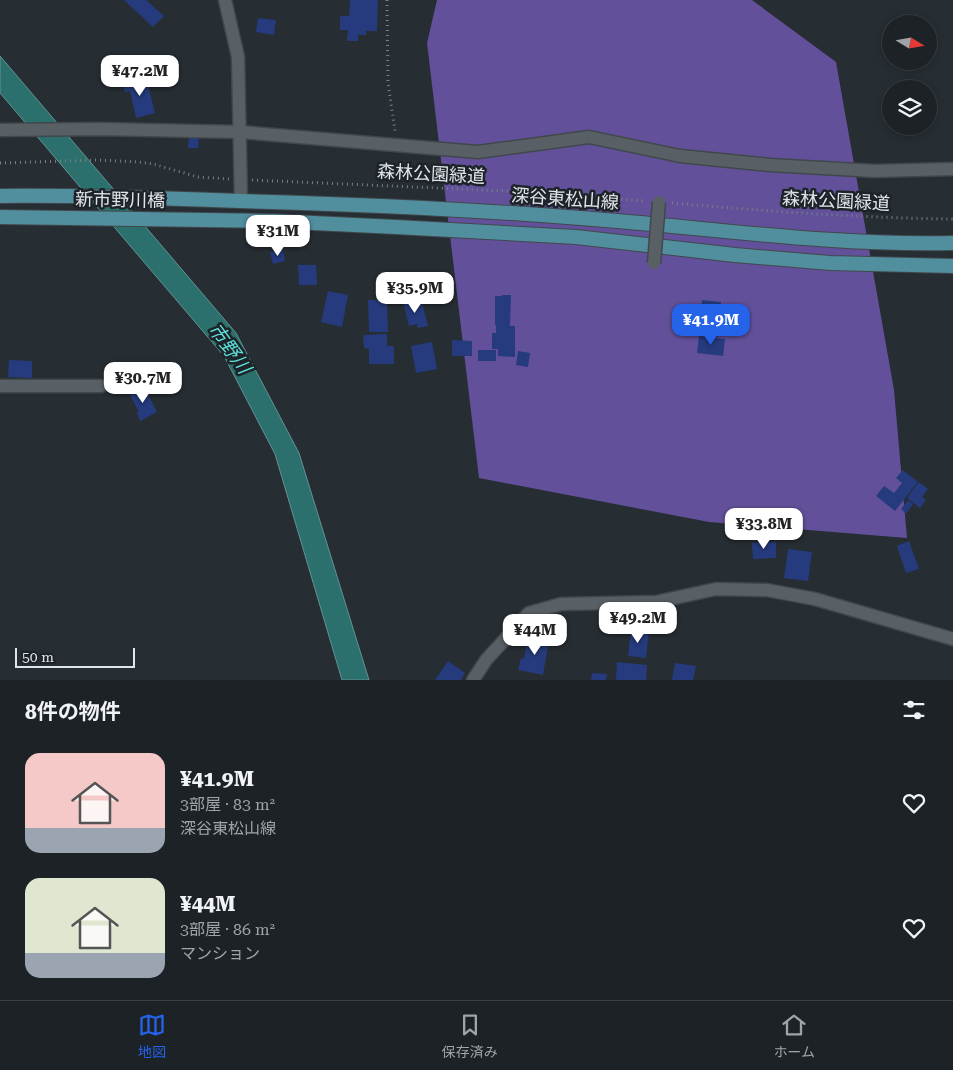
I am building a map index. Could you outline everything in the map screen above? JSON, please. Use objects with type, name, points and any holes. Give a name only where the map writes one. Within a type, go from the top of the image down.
[{"type":"main road","name":"新市野川橋","points":[[0,196],[51,195],[174,198]]},
{"type":"main road","name":"深谷東松山線","points":[[174,198],[389,206],[581,218],[831,240],[953,243]]},
{"type":"main road","name":"新市野川橋","points":[[0,217],[182,220]]},
{"type":"main road","name":"深谷東松山線","points":[[182,220],[281,221],[576,236],[735,255],[821,262],[953,266]]},
{"type":"street","points":[[225,0],[238,57],[241,200]]},
{"type":"street","points":[[0,130],[101,129],[240,132],[478,152],[589,138],[680,156],[770,165],[875,171],[953,169]]},
{"type":"street","points":[[654,263],[659,202]]},
{"type":"street","points":[[0,386],[101,386]]},
{"type":"street","points":[[473,680],[486,660],[529,613],[561,604],[656,602],[716,589],[767,590],[815,599],[953,639]]},
{"type":"path","points":[[387,0],[388,82],[398,145]]},
{"type":"path","name":"森林公園緑道","points":[[0,163],[90,160],[126,161],[152,164],[198,177],[529,192],[757,210],[872,217],[953,219]]},
{"type":"shaded area","points":[[437,0],[752,0],[836,62],[894,390],[907,538],[709,522],[479,478],[427,43]]},
{"type":"water","name":"市野川","points":[[0,56],[236,333],[299,453],[369,680],[342,680],[275,454],[224,356],[0,93]]},
{"type":"building","points":[[124,0],[146,0],[164,16],[153,27]]},
{"type":"building","points":[[350,0],[378,0],[377,31],[366,31],[366,35],[358,35],[358,41],[347,41],[348,30],[340,30],[340,16],[349,16]]},
{"type":"building","points":[[258,18],[276,20],[274,35],[256,32]]},
{"type":"building","points":[[146,77],[155,113],[136,118],[130,91],[125,92],[123,83]]},
{"type":"building","points":[[189,136],[199,137],[198,148],[188,148]]},
{"type":"building","points":[[283,250],[285,261],[273,264],[270,252]]},
{"type":"building","points":[[298,265],[316,265],[317,285],[299,285]]},
{"type":"building","points":[[328,291],[348,295],[342,327],[321,322]]},
{"type":"building","points":[[511,295],[510,326],[515,326],[515,357],[498,356],[498,349],[492,349],[492,333],[496,333],[495,296]]},
{"type":"building","points":[[413,299],[415,305],[422,303],[428,326],[418,328],[417,324],[409,326],[403,302]]},
{"type":"building","points":[[368,300],[387,300],[388,332],[369,332]]},
{"type":"building","points":[[702,300],[721,302],[718,337],[698,335]]},
{"type":"building","points":[[387,334],[387,346],[394,346],[394,364],[369,364],[369,349],[364,348],[363,335]]},
{"type":"building","points":[[699,336],[725,339],[723,356],[697,353]]},
{"type":"building","points":[[452,340],[472,341],[472,356],[452,356]]},
{"type":"building","points":[[432,342],[437,369],[416,373],[411,346]]},
{"type":"building","points":[[478,350],[496,350],[496,361],[478,361]]},
{"type":"building","points":[[518,351],[530,353],[528,367],[516,365]]},
{"type":"building","points":[[9,360],[32,361],[32,378],[8,377]]},
{"type":"building","points":[[144,387],[157,412],[140,421],[137,413],[139,412],[130,395]]},
{"type":"building","points":[[903,470],[918,482],[895,511],[876,496],[884,486],[894,493],[902,483],[896,478]]},
{"type":"building","points":[[919,482],[928,489],[922,497],[926,500],[920,508],[907,498]]},
{"type":"building","points":[[908,500],[913,504],[906,514],[901,509]]},
{"type":"building","points":[[909,541],[919,569],[906,573],[897,546]]},
{"type":"building","points":[[776,542],[776,558],[753,559],[752,543]]},
{"type":"building","points":[[788,549],[812,552],[808,581],[784,578]]},
{"type":"building","points":[[631,629],[649,631],[646,658],[628,656]]},
{"type":"building","points":[[528,636],[549,640],[543,675],[518,670],[521,658],[524,659]]},
{"type":"building","points":[[448,661],[465,673],[461,680],[435,680]]},
{"type":"building","points":[[617,662],[647,665],[646,680],[616,680]]},
{"type":"building","points":[[675,663],[696,666],[693,680],[672,680]]},
{"type":"building","points":[[592,673],[607,674],[606,680],[591,680]]}]
